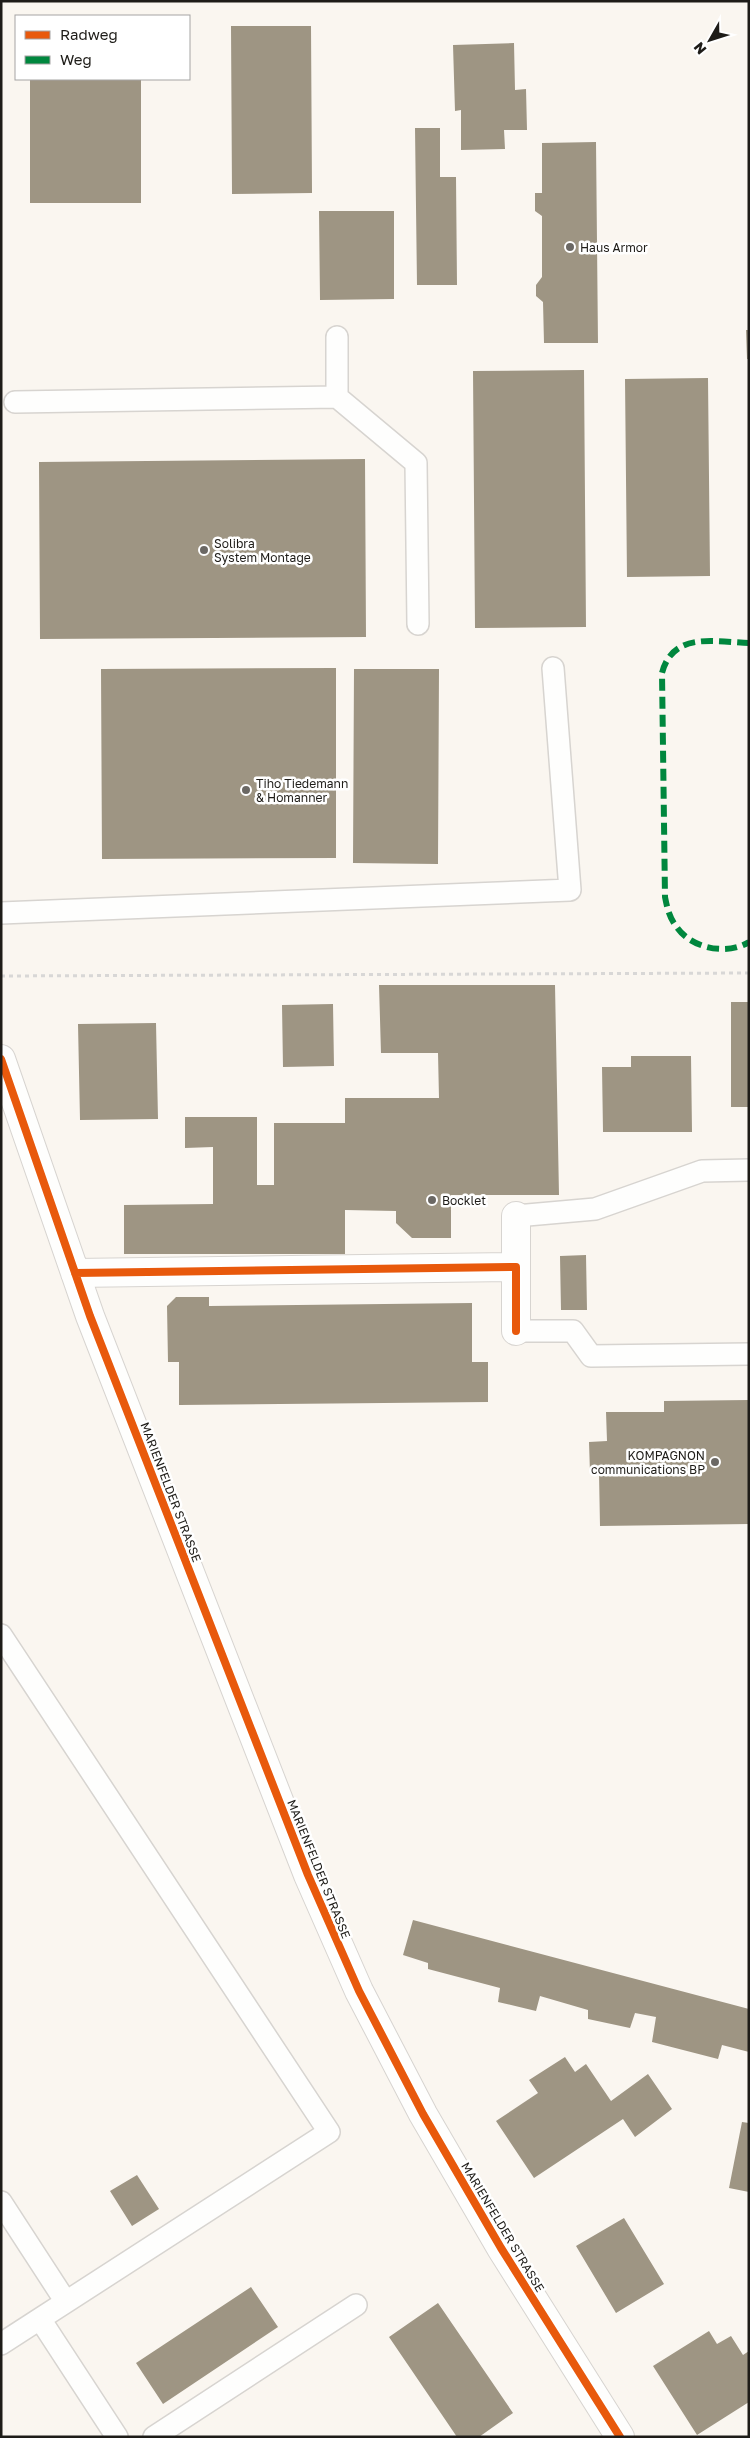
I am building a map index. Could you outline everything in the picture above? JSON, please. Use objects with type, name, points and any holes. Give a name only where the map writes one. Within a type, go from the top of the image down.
[{"type":"street","name":"MARIENFELDER STRASSE","points":[[1,1059],[75,1273],[308,1875],[359,1991],[423,2114],[501,2248],[620,2437]]},
{"type":"street","points":[[516,1216],[516,1331]]},
{"type":"street","points":[[75,1273],[516,1267]]},
{"type":"lane","points":[[336,397],[337,337]]},
{"type":"lane","points":[[15,402],[336,397],[416,463],[418,624]]},
{"type":"lane","points":[[1,913],[570,890],[553,668]]},
{"type":"lane","points":[[516,1216],[595,1209],[702,1171],[749,1170]]},
{"type":"lane","points":[[516,1331],[573,1332],[591,1356],[749,1354]]},
{"type":"lane","points":[[1,1635],[329,2132],[1,2344]]},
{"type":"lane","points":[[1,2202],[66,2302]]},
{"type":"lane","points":[[154,2437],[356,2305]]},
{"type":"lane","points":[[40,2319],[117,2437]]},
{"type":"path","points":[[1,976],[749,974]]},
{"type":"building","points":[[231,26],[311,26],[312,193],[232,194]]},
{"type":"building","points":[[514,43],[515,90],[526,89],[527,130],[504,130],[505,149],[461,150],[461,110],[455,111],[453,45]]},
{"type":"building","points":[[30,80],[141,80],[141,203],[30,203]]},
{"type":"building","points":[[415,128],[440,128],[440,177],[456,177],[457,285],[417,285]]},
{"type":"building","name":"Haus Armor","points":[[596,142],[598,343],[544,343],[543,302],[536,296],[536,285],[542,277],[542,216],[535,211],[535,193],[542,193],[542,143]]},
{"type":"building","points":[[319,211],[394,211],[394,299],[320,300]]},
{"type":"building","points":[[746,330],[749,330],[749,359],[747,359]]},
{"type":"building","points":[[584,370],[586,627],[475,628],[473,371]]},
{"type":"building","points":[[708,378],[710,576],[627,577],[625,379]]},
{"type":"building","points":[[365,459],[366,637],[40,639],[39,462]]},
{"type":"building","points":[[336,668],[336,858],[102,859],[101,669]]},
{"type":"building","points":[[354,669],[439,669],[438,864],[353,863]]},
{"type":"building","points":[[379,985],[555,985],[559,1195],[451,1195],[451,1238],[412,1238],[396,1223],[396,1211],[345,1210],[345,1254],[124,1254],[124,1205],[213,1204],[213,1147],[185,1148],[185,1117],[257,1117],[257,1185],[274,1185],[274,1123],[345,1123],[345,1098],[439,1098],[438,1053],[381,1053]]},
{"type":"building","points":[[731,1002],[749,1002],[749,1107],[731,1107]]},
{"type":"building","points":[[333,1004],[334,1066],[283,1067],[282,1005]]},
{"type":"building","points":[[156,1023],[158,1119],[80,1120],[78,1024]]},
{"type":"building","points":[[631,1056],[691,1056],[692,1132],[603,1132],[602,1067],[631,1067]]},
{"type":"building","points":[[586,1255],[587,1310],[561,1310],[560,1256]]},
{"type":"building","points":[[176,1297],[209,1297],[209,1306],[472,1303],[472,1362],[488,1362],[488,1402],[179,1405],[179,1362],[168,1362],[167,1306]]},
{"type":"building","points":[[749,1400],[749,1524],[600,1526],[599,1473],[590,1473],[589,1442],[607,1441],[606,1412],[664,1412],[664,1401]]},
{"type":"building","points":[[413,1920],[749,2009],[749,2052],[722,2045],[718,2059],[652,2042],[656,2017],[635,2013],[630,2028],[588,2019],[588,2010],[540,1996],[536,2011],[498,2002],[500,1988],[428,1969],[428,1963],[403,1955]]},
{"type":"building","points":[[565,2057],[575,2072],[586,2064],[611,2101],[648,2074],[672,2109],[635,2137],[623,2119],[534,2178],[496,2121],[538,2093],[529,2080]]},
{"type":"building","points":[[742,2122],[749,2123],[749,2192],[729,2188]]},
{"type":"building","points":[[137,2175],[159,2209],[132,2226],[110,2191]]},
{"type":"building","points":[[624,2218],[664,2284],[616,2313],[576,2246]]},
{"type":"building","points":[[251,2287],[278,2327],[163,2404],[136,2363]]},
{"type":"building","points":[[438,2303],[513,2413],[479,2437],[457,2437],[389,2337]]},
{"type":"building","points":[[709,2331],[717,2344],[731,2336],[743,2355],[749,2351],[749,2402],[697,2435],[653,2366]]},
{"type":"marked path","points":[[749,643],[709,641],[685,645],[675,650],[662,673],[665,897],[669,912],[682,934],[690,940],[709,948],[730,948],[749,942]]},
{"type":"cycle path","points":[[1,1059],[90,1316],[308,1875],[359,1991],[423,2114],[501,2248],[620,2437]]},
{"type":"cycle path","points":[[75,1273],[516,1267],[516,1331]]},
{"type":"place","name":"Haus Armor","points":[[570,247]]},
{"type":"place","name":"Solibra System Montage","points":[[204,550]]},
{"type":"place","name":"Tiho Tiedemann & Homanner","points":[[246,790]]},
{"type":"place","name":"Bocklet","points":[[432,1200]]},
{"type":"place","name":"KOMPAGNON communications BP","points":[[715,1462]]}]
